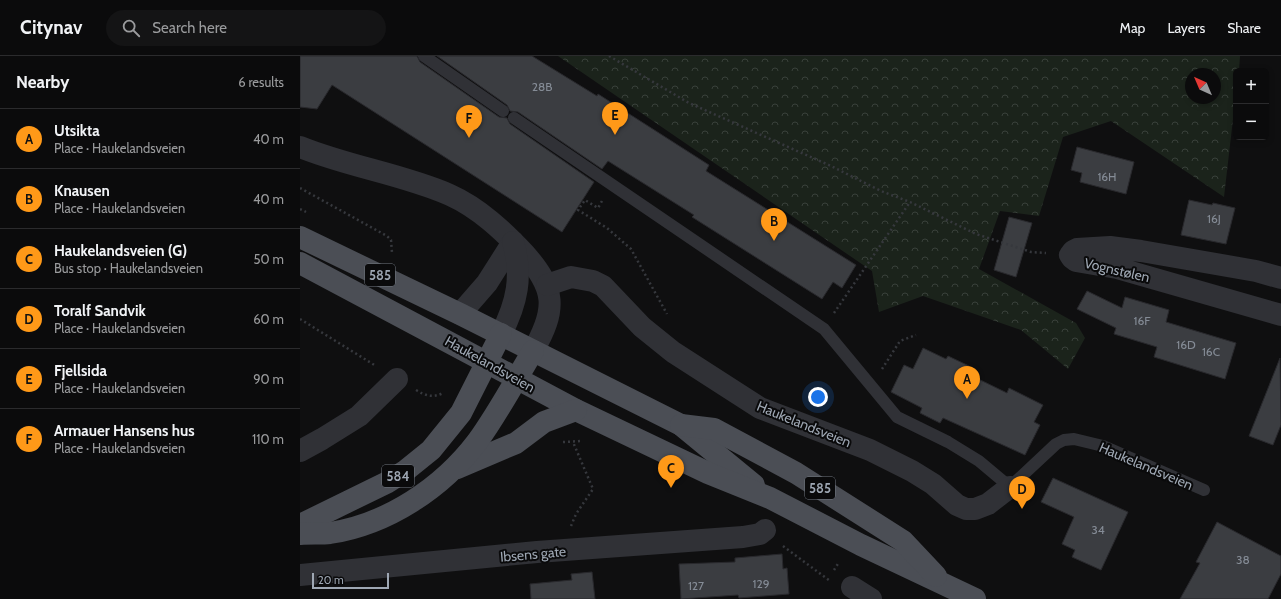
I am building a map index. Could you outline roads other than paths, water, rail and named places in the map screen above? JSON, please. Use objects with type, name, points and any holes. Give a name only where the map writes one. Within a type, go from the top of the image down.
[{"type":"main road","name":"Haukelandsveien","points":[[300,237],[501,334],[681,425],[770,498]]},
{"type":"main road","name":"Haukelandsveien","points":[[300,263],[486,362],[516,380],[576,410],[708,473],[770,498],[861,545],[975,599]]},
{"type":"main road","name":"584","points":[[300,525],[388,482],[405,471],[431,450],[461,413],[501,334]]},
{"type":"main road","name":"584","points":[[300,534],[330,533],[357,527],[382,518],[422,495],[451,471],[477,441],[533,351]]},
{"type":"main road","name":"584","points":[[451,471],[516,443],[544,422],[576,410]]},
{"type":"main road","name":"Haukelandsveien","points":[[681,425],[714,429],[796,473],[903,541],[942,583]]},
{"type":"street","points":[[300,147],[324,157],[420,184],[452,196],[494,224],[535,266],[547,285],[550,296],[550,309],[544,333],[533,351]]},
{"type":"street","points":[[501,334],[512,312],[518,280],[518,265],[513,242]]},
{"type":"street","name":"Haukelandsveien","points":[[460,314],[487,283],[513,242]]},
{"type":"street","name":"Vognstølen","points":[[1281,278],[1256,272],[1110,247],[1077,249],[1070,255],[1076,261],[1117,268],[1281,315]]},
{"type":"street","name":"Haukelandsveien","points":[[547,285],[571,277],[593,281],[603,286],[642,327],[672,352],[760,408],[870,450],[912,471],[928,481],[961,507],[975,509],[1001,495],[1010,487]]},
{"type":"street","points":[[300,451],[359,416],[397,379]]},
{"type":"street","name":"Ibsens gate","points":[[300,575],[743,537],[760,534],[765,530]]},
{"type":"street","points":[[852,587],[871,599]]},
{"type":"lane","points":[[424,56],[503,111]]},
{"type":"lane","points":[[514,118],[824,329],[897,417],[948,442],[973,458],[1010,487]]},
{"type":"lane","name":"Haukelandsveien","points":[[1010,487],[1056,444],[1064,440],[1074,439],[1103,446],[1204,490]]},
{"type":"place","name":"Fjellsida","points":[[615,135]]},
{"type":"place","name":"Armauer Hansens hus","points":[[469,138]]},
{"type":"place","name":"Knausen","points":[[774,241]]},
{"type":"place","name":"Utsikta","points":[[967,399]]},
{"type":"place","name":"Haukelandsveien (G)","points":[[671,488]]},
{"type":"place","name":"Toralf Sandvik","points":[[1022,509]]}]
